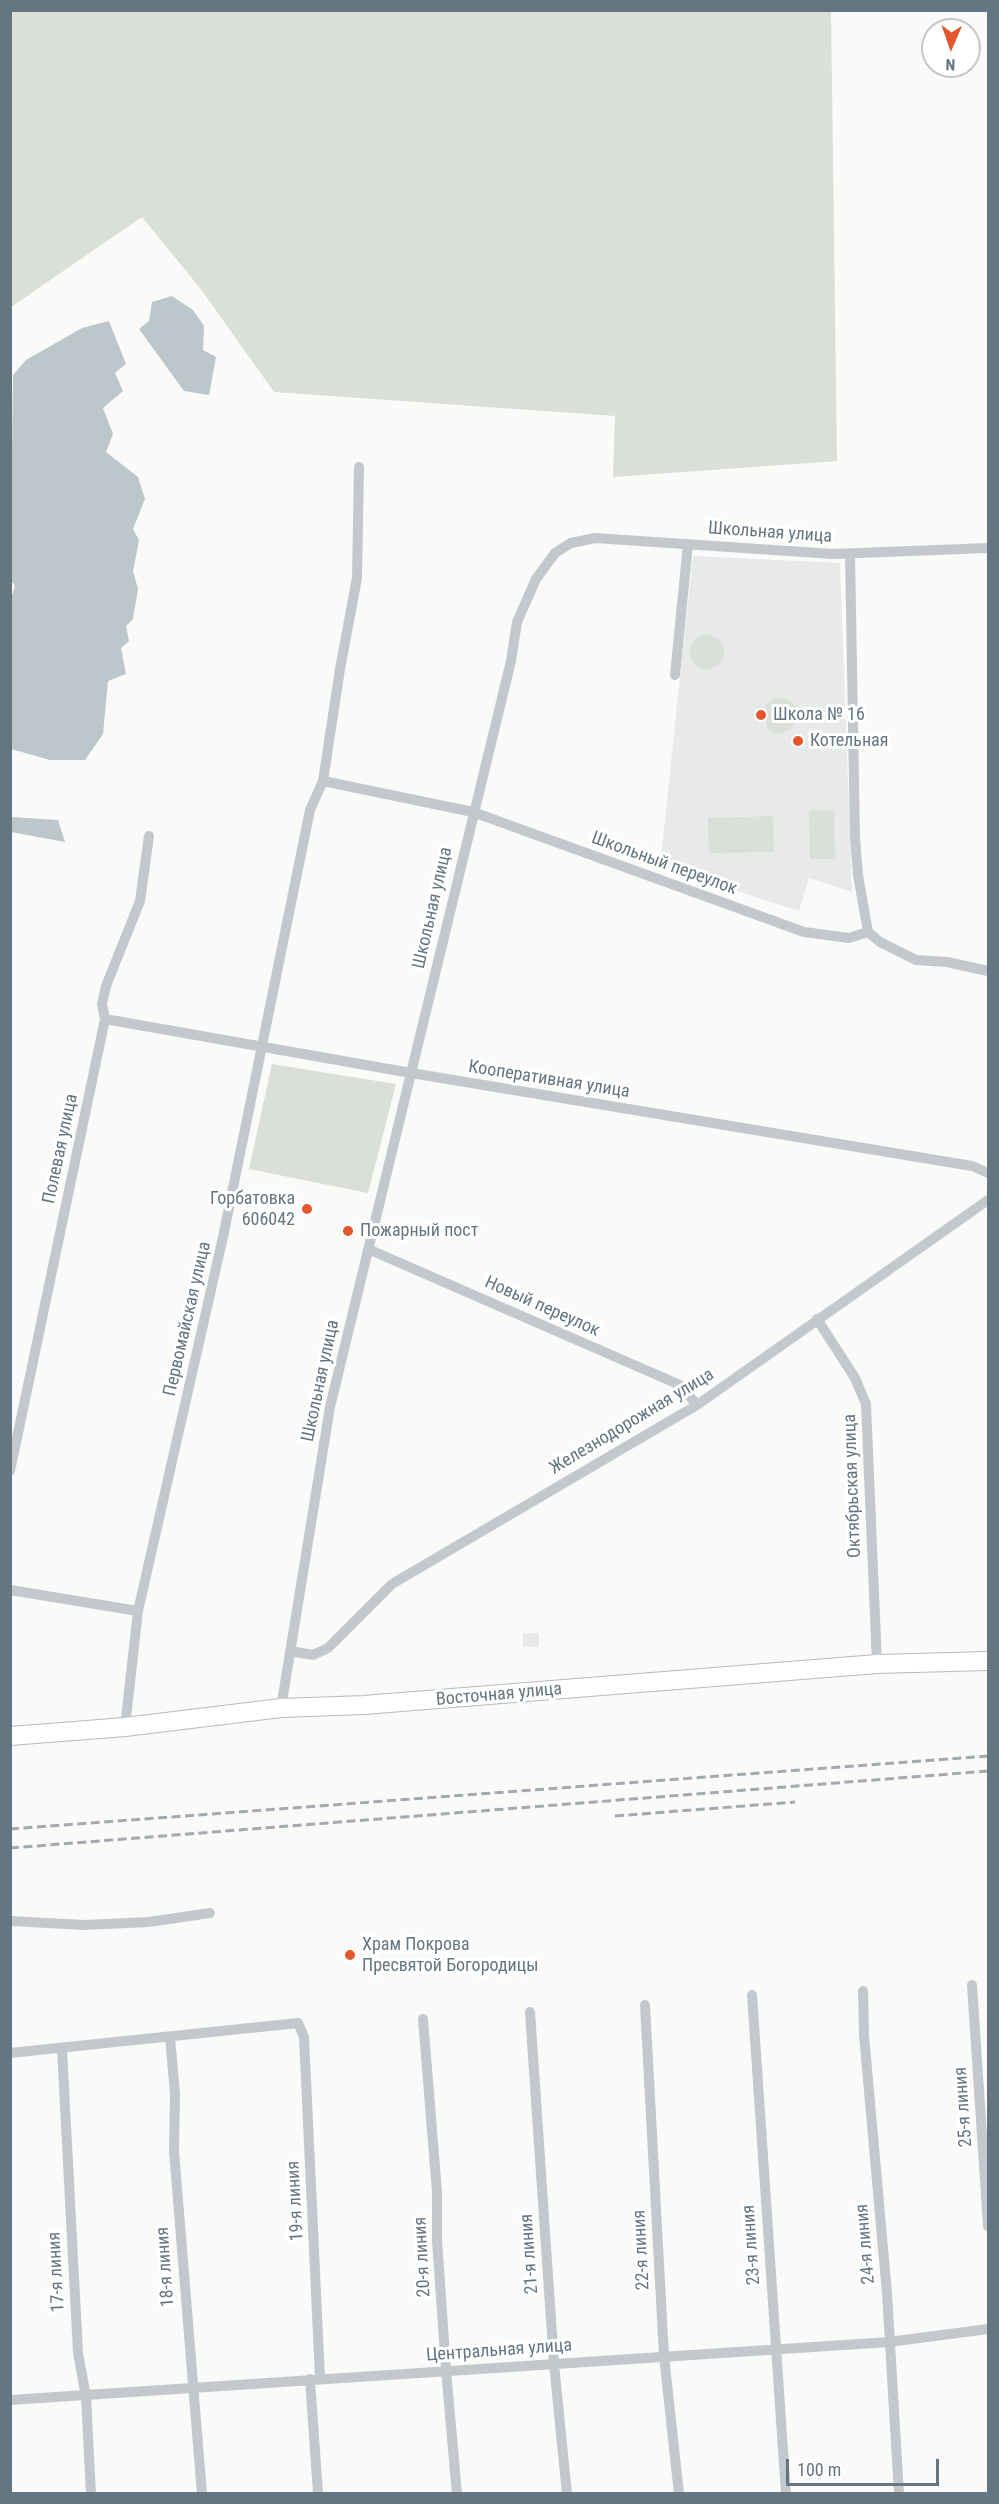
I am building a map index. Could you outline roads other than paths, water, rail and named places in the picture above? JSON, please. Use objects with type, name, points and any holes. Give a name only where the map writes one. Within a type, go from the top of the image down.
[{"type":"main road","name":"Восточная улица","points":[[10,1736],[125,1727],[281,1708],[374,1705],[877,1664],[988,1661]]},
{"type":"street","name":"Первомайская улица","points":[[125,1727],[138,1611],[223,1238],[310,810],[323,781],[357,578],[359,467]]},
{"type":"street","name":"Школьная улица","points":[[281,1708],[330,1407],[511,661],[517,622],[536,579],[555,553],[571,543],[595,538],[849,554],[988,548]]},
{"type":"street","points":[[675,675],[688,544]]},
{"type":"street","points":[[849,554],[855,838],[858,875],[868,932],[880,942],[916,960],[947,962],[988,971]]},
{"type":"street","name":"Школьный переулок","points":[[323,781],[473,812],[804,932],[849,938],[868,932]]},
{"type":"street","name":"Полевая улица","points":[[10,1471],[105,1019],[102,1004],[106,986],[140,901],[149,836]]},
{"type":"street","name":"Кооперативная улица","points":[[105,1019],[411,1073],[972,1166],[988,1173]]},
{"type":"street","name":"Железнодорожная улица","points":[[290,1651],[313,1655],[328,1648],[392,1584],[698,1404],[988,1200]]},
{"type":"street","name":"Новый переулок","points":[[368,1249],[680,1385],[698,1404]]},
{"type":"street","name":"Октябрьская улица","points":[[817,1319],[855,1378],[866,1404],[877,1664]]},
{"type":"street","points":[[10,1590],[138,1611]]},
{"type":"street","points":[[10,1921],[85,1925],[149,1922],[210,1913]]},
{"type":"street","name":"25-я линия","points":[[972,1985],[988,2226]]},
{"type":"street","name":"24-я линия","points":[[863,1991],[899,2493]]},
{"type":"street","name":"23-я линия","points":[[752,1995],[786,2493]]},
{"type":"street","name":"22-я линия","points":[[645,2005],[664,2356],[679,2493]]},
{"type":"street","name":"21-я линия","points":[[530,2012],[554,2364],[567,2493]]},
{"type":"street","name":"20-я линия","points":[[423,2019],[437,2192],[437,2240],[446,2370],[457,2493]]},
{"type":"street","name":"19-я линия","points":[[170,2037],[298,2023],[304,2037],[318,2493]]},
{"type":"street","points":[[10,2053],[170,2037]]},
{"type":"street","name":"18-я линия","points":[[170,2037],[175,2094],[174,2151],[202,2493]]},
{"type":"street","name":"17-я линия","points":[[62,2049],[78,2353],[86,2397],[91,2493]]},
{"type":"street","name":"Центральная улица","points":[[10,2400],[86,2397],[446,2370],[889,2342],[988,2329]]},
{"type":"railway","points":[[10,1829],[988,1756]]},
{"type":"railway","points":[[10,1848],[988,1771]]},
{"type":"railway","points":[[615,1816],[795,1802]]},
{"type":"place","name":"Школа № 16","points":[[761,715]]},
{"type":"place","name":"Котельная","points":[[798,741]]},
{"type":"place","name":"Горбатовка 606042","points":[[307,1209]]},
{"type":"place","name":"Пожарный пост","points":[[348,1231]]},
{"type":"place","name":"Храм Покрова Пресвятой Богородицы","points":[[350,1955]]}]
